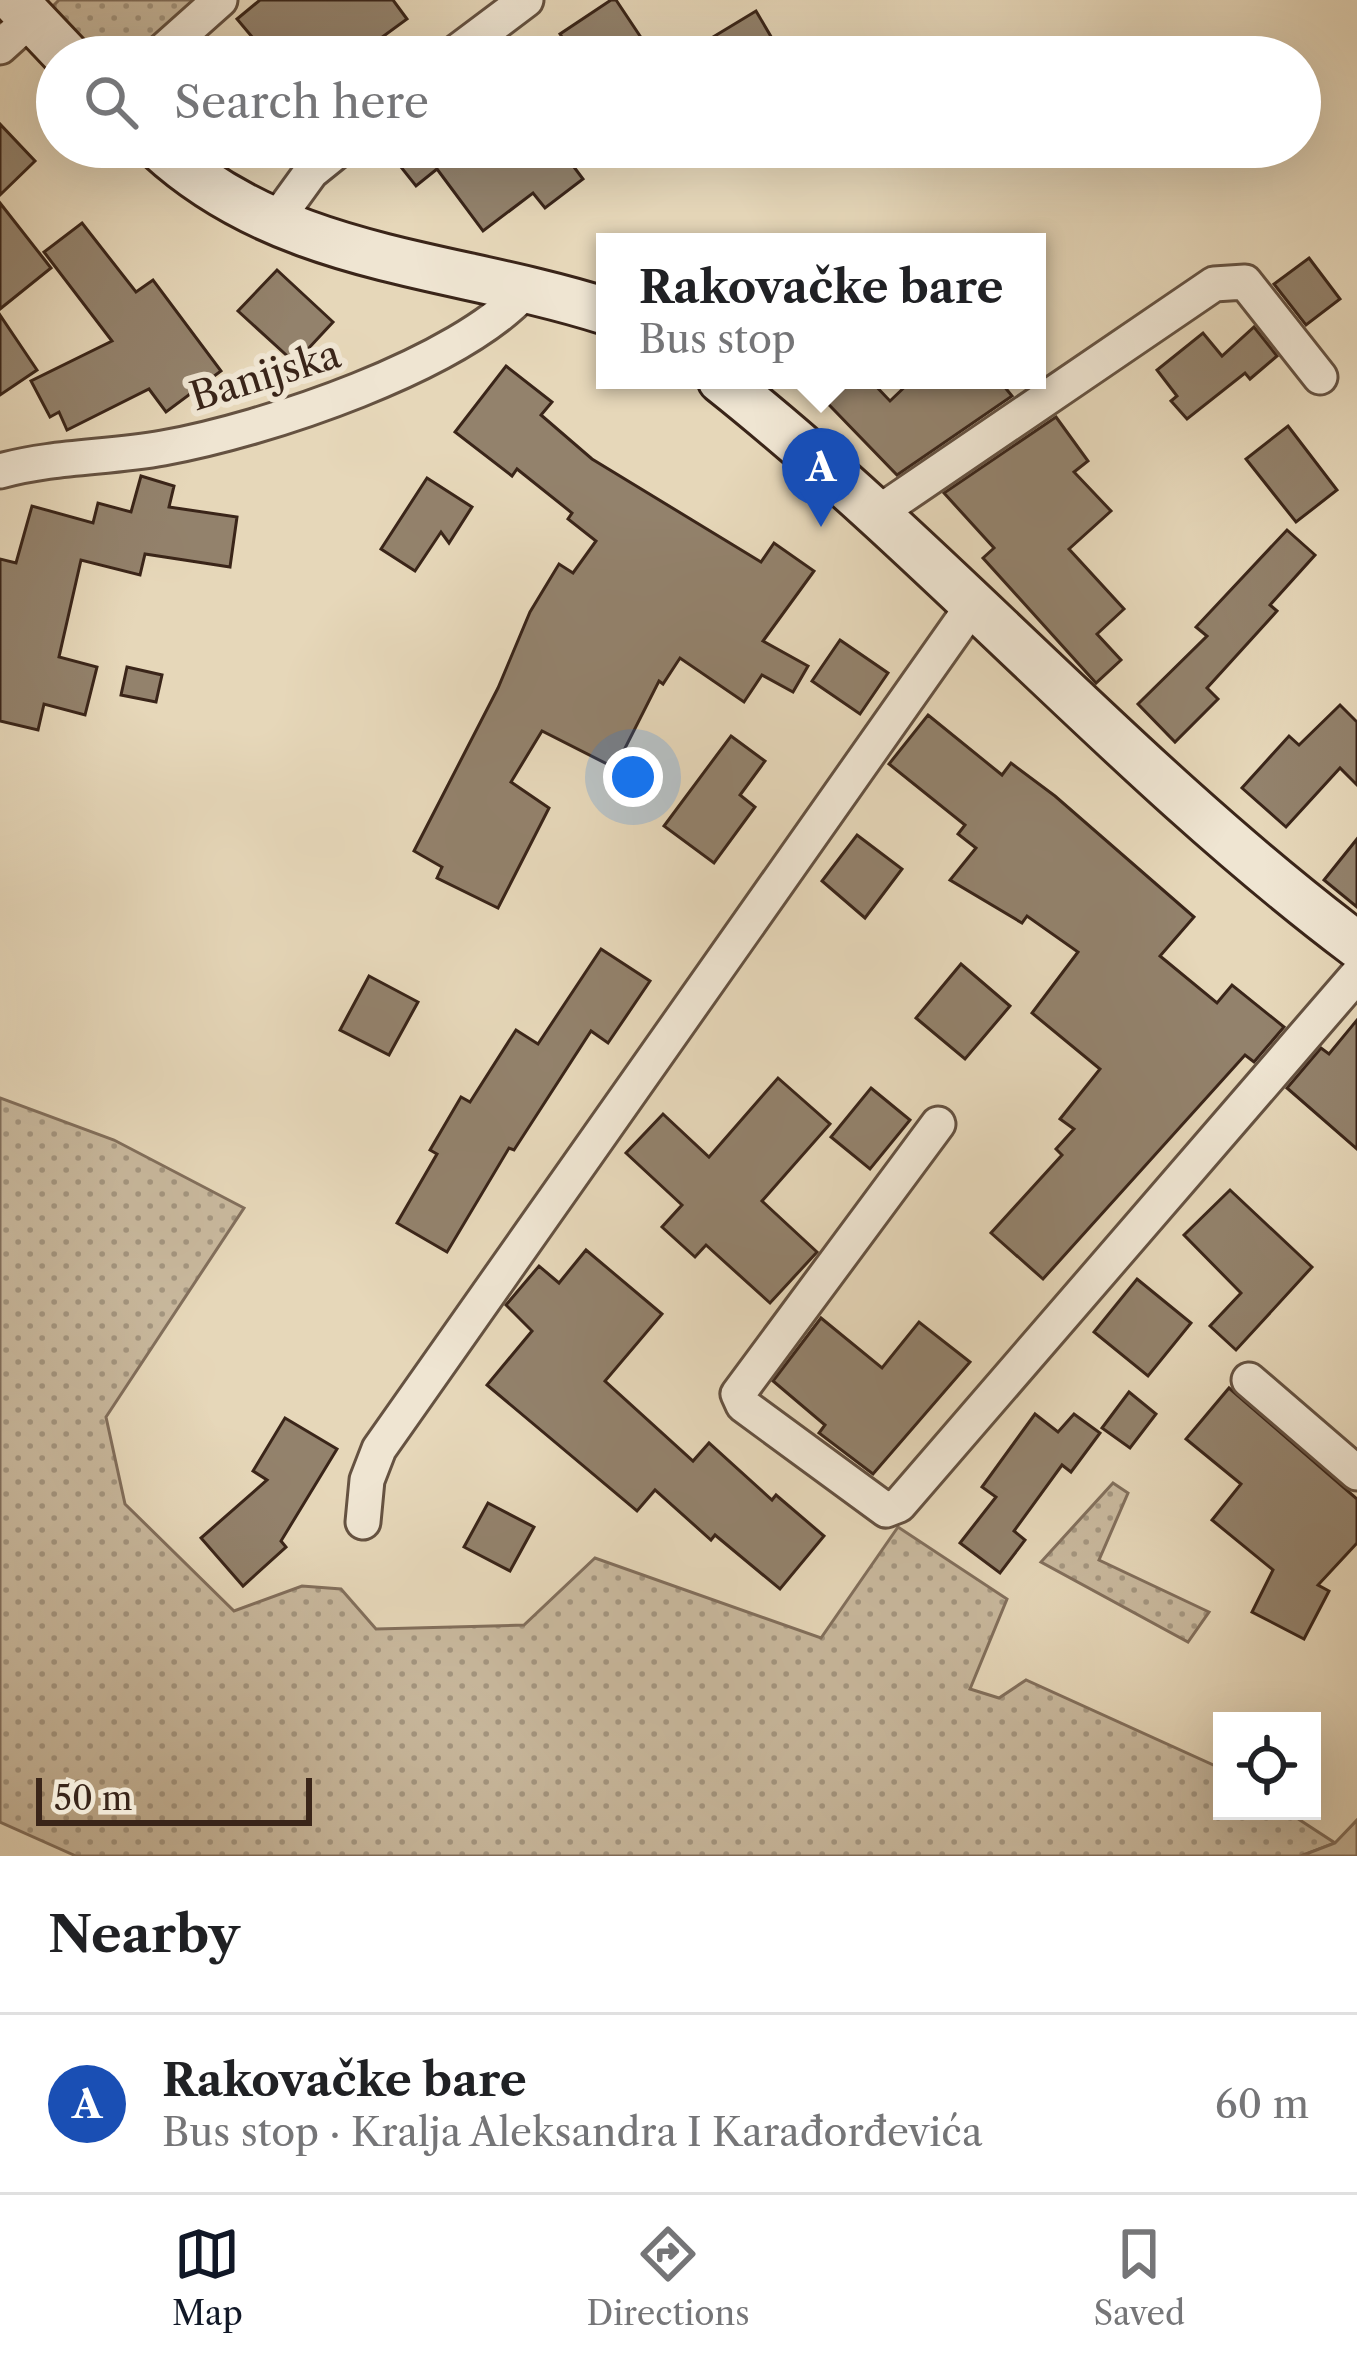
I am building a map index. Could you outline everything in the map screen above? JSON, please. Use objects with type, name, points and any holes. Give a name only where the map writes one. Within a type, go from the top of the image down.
[{"type":"street","points":[[180,36],[220,0]]},
{"type":"street","points":[[478,36],[526,0]]},
{"type":"street","points":[[185,168],[220,196],[274,223],[361,254],[529,289],[596,308]]},
{"type":"street","points":[[274,223],[316,168]]},
{"type":"street","points":[[875,515],[1214,284],[1245,282],[1320,377]]},
{"type":"street","name":"Banijska","points":[[0,471],[75,454],[160,449],[308,411],[370,386],[509,311],[529,289]]},
{"type":"street","points":[[733,389],[795,439],[1162,786],[1357,945]]},
{"type":"street","points":[[363,1522],[367,1480],[380,1449],[973,605]]},
{"type":"street","points":[[938,1124],[738,1394],[743,1405],[886,1510],[898,1504],[1357,975]]},
{"type":"street","points":[[1249,1380],[1357,1473]]},
{"type":"green space","points":[[59,0],[201,0],[159,36],[78,36],[52,7]]},
{"type":"green space","points":[[0,1098],[114,1140],[244,1208],[106,1417],[125,1504],[234,1611],[302,1586],[341,1589],[376,1629],[524,1625],[595,1558],[821,1638],[898,1527],[1007,1599],[970,1689],[999,1698],[1026,1680],[1213,1765],[1213,1820],[1300,1820],[1335,1843],[1301,1856],[76,1856],[0,1822]]},
{"type":"green space","points":[[1113,1483],[1128,1493],[1099,1560],[1209,1612],[1188,1642],[1041,1562]]},
{"type":"green space","points":[[1357,1820],[1357,1856],[1301,1856],[1335,1843]]},
{"type":"building","points":[[260,0],[393,0],[407,19],[384,36],[251,36],[237,19]]},
{"type":"building","points":[[616,0],[640,36],[561,36]]},
{"type":"building","points":[[756,11],[771,36],[715,36]]},
{"type":"building","points":[[0,124],[35,161],[0,195]]},
{"type":"building","points":[[402,168],[575,168],[583,179],[545,208],[533,193],[483,231],[437,169],[416,186]]},
{"type":"building","points":[[0,203],[51,268],[0,309]]},
{"type":"building","points":[[82,223],[136,292],[153,280],[221,371],[166,412],[149,389],[67,430],[59,412],[50,417],[31,381],[112,341],[44,252]]},
{"type":"building","points":[[1309,258],[1340,299],[1306,325],[1274,284]]},
{"type":"building","points":[[277,270],[333,322],[295,363],[238,311]]},
{"type":"building","points":[[0,315],[37,370],[0,395]]},
{"type":"building","points":[[1254,327],[1277,356],[1250,379],[1245,373],[1187,419],[1171,401],[1177,396],[1157,370],[1203,333],[1222,356]]},
{"type":"building","points":[[506,366],[552,402],[541,415],[592,459],[761,562],[774,543],[814,571],[763,641],[808,666],[793,692],[762,675],[744,702],[680,658],[663,684],[659,681],[615,768],[542,731],[511,782],[549,808],[498,908],[437,878],[442,867],[414,851],[498,688],[530,612],[559,564],[573,573],[596,541],[568,519],[572,513],[517,469],[512,476],[455,432]]},
{"type":"building","points":[[814,389],[879,389],[890,401],[903,389],[1006,389],[1012,396],[897,475]]},
{"type":"building","points":[[1056,417],[1088,461],[1074,472],[1111,511],[1069,549],[1124,609],[1097,634],[1121,660],[1096,683],[983,558],[994,548],[944,493]]},
{"type":"building","points":[[1288,426],[1337,490],[1296,522],[1246,459]]},
{"type":"building","points":[[141,476],[174,486],[169,507],[237,517],[230,567],[145,554],[140,575],[81,560],[59,657],[97,667],[85,715],[44,704],[38,730],[0,721],[0,559],[16,563],[32,506],[93,523],[98,503],[131,512]]},
{"type":"building","points":[[427,478],[472,507],[449,543],[441,532],[415,571],[381,549]]},
{"type":"building","points":[[1287,530],[1315,555],[1270,605],[1277,611],[1207,688],[1218,699],[1175,742],[1138,704],[1207,636],[1196,627]]},
{"type":"building","points":[[840,640],[888,673],[860,714],[812,681]]},
{"type":"building","points":[[127,667],[162,675],[156,702],[121,695]]},
{"type":"building","points":[[1340,705],[1357,722],[1357,785],[1340,768],[1286,827],[1242,788],[1289,736],[1299,745]]},
{"type":"building","points":[[928,715],[1002,775],[1011,763],[1055,796],[1194,917],[1160,956],[1217,1003],[1232,985],[1284,1027],[1254,1062],[1245,1055],[1043,1279],[991,1233],[1062,1155],[1056,1149],[1074,1129],[1060,1119],[1100,1069],[1032,1013],[1078,952],[1027,916],[1022,923],[950,880],[976,848],[958,834],[965,825],[889,764]]},
{"type":"building","points":[[731,736],[765,761],[740,795],[755,807],[714,863],[664,826]]},
{"type":"building","points":[[857,835],[902,869],[865,918],[822,881]]},
{"type":"building","points":[[1357,839],[1357,907],[1324,880]]},
{"type":"building","points":[[601,949],[650,981],[608,1043],[591,1031],[514,1150],[509,1148],[447,1252],[397,1223],[437,1154],[430,1150],[461,1097],[470,1102],[516,1030],[538,1044]]},
{"type":"building","points":[[961,964],[1010,1006],[965,1059],[916,1018]]},
{"type":"building","points":[[369,976],[418,1002],[389,1055],[340,1030]]},
{"type":"building","points":[[1357,1020],[1357,1149],[1287,1088],[1321,1048],[1329,1054]]},
{"type":"building","points":[[778,1078],[830,1124],[762,1201],[817,1252],[770,1303],[706,1245],[695,1257],[662,1227],[682,1205],[626,1153],[663,1114],[709,1157]]},
{"type":"building","points":[[871,1088],[910,1120],[870,1169],[831,1137]]},
{"type":"building","points":[[1230,1190],[1312,1267],[1236,1350],[1210,1326],[1241,1293],[1184,1235]]},
{"type":"building","points":[[586,1250],[662,1314],[605,1381],[693,1461],[709,1443],[772,1500],[776,1495],[824,1536],[780,1589],[715,1535],[711,1540],[655,1490],[637,1511],[487,1385],[532,1331],[506,1305],[539,1266],[559,1283]]},
{"type":"building","points":[[1137,1279],[1191,1323],[1148,1376],[1094,1332]]},
{"type":"building","points":[[821,1318],[882,1368],[919,1322],[970,1362],[873,1474],[819,1433],[825,1425],[773,1381]]},
{"type":"building","points":[[1229,1388],[1357,1499],[1357,1543],[1318,1585],[1329,1591],[1304,1639],[1252,1612],[1273,1570],[1212,1520],[1241,1484],[1186,1439]]},
{"type":"building","points":[[1129,1392],[1156,1414],[1130,1448],[1102,1428]]},
{"type":"building","points":[[1035,1414],[1058,1432],[1074,1414],[1100,1433],[1071,1472],[1062,1465],[1014,1531],[1025,1540],[1000,1573],[960,1543],[996,1497],[982,1487]]},
{"type":"building","points":[[285,1418],[337,1449],[281,1541],[286,1547],[243,1586],[201,1538],[267,1480],[253,1471]]},
{"type":"building","points":[[488,1503],[534,1527],[510,1571],[464,1547]]},
{"type":"place","name":"Rakovačke bare","points":[[821,527]]}]
